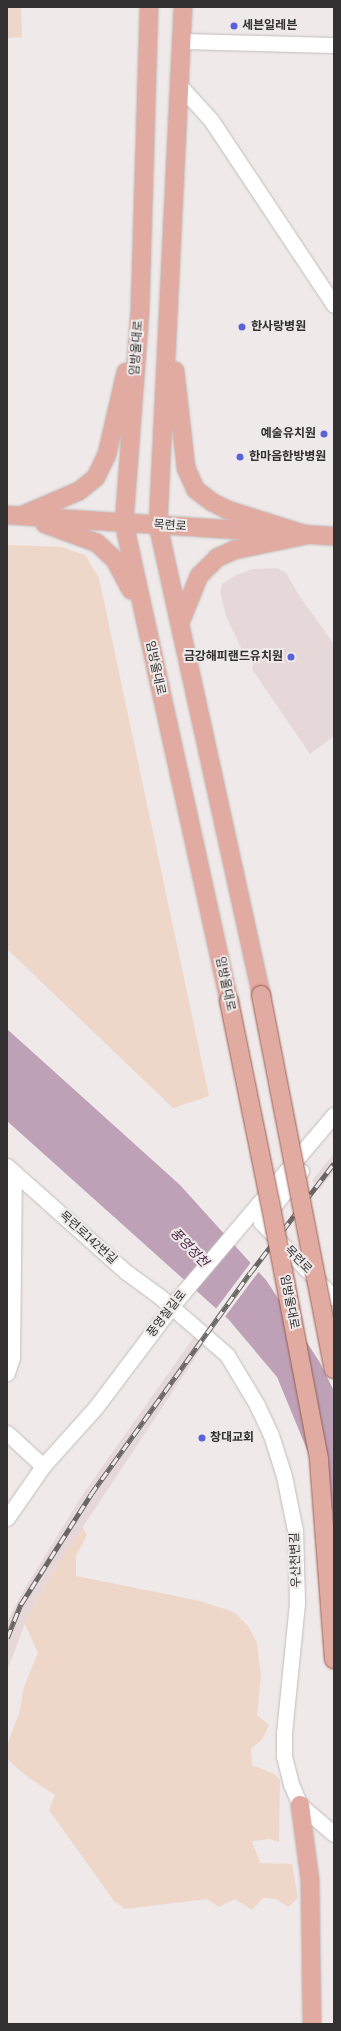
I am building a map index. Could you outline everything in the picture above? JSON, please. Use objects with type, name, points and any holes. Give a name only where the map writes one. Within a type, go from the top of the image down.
[{"type":"main road","name":"임방울대로","points":[[149,7],[140,311],[124,523],[229,1001],[270,1202],[318,1460],[334,1659]]},
{"type":"main road","points":[[183,7],[158,526],[261,995],[334,1369]]},
{"type":"main road","name":"임방울대로","points":[[140,311],[169,315]]},
{"type":"main road","points":[[13,515],[78,491],[92,481],[102,468],[140,311]]},
{"type":"main road","points":[[169,315],[186,468],[190,481],[212,502],[228,510],[307,534]]},
{"type":"main road","points":[[13,515],[84,538],[109,553],[125,576],[146,622]]},
{"type":"main road","name":"목련로","points":[[13,515],[158,526],[334,536]]},
{"type":"main road","points":[[180,624],[199,576],[217,558],[234,550],[307,534]]},
{"type":"main road","points":[[300,1805],[310,1880],[312,2024]]},
{"type":"street","points":[[182,41],[334,45]]},
{"type":"street","points":[[180,86],[211,120],[334,305]]},
{"type":"street","name":"풍영철길로","points":[[7,1518],[43,1466],[96,1407],[174,1304],[260,1215],[318,1149],[319,1133],[334,1115]]},
{"type":"street","points":[[7,1373],[12,1358],[10,1315],[11,1170]]},
{"type":"street","name":"목련로142번길","points":[[11,1170],[126,1272],[174,1304]]},
{"type":"street","name":"목련로","points":[[260,1215],[334,1298]]},
{"type":"street","name":"우산천변길","points":[[174,1304],[227,1355],[244,1380],[271,1435],[284,1476],[296,1530],[297,1603],[284,1733],[284,1756],[300,1805]]},
{"type":"street","points":[[7,1433],[43,1466]]},
{"type":"street","points":[[300,1805],[334,1834]]},
{"type":"shaded area","points":[[7,7],[21,7],[22,37],[7,38]]},
{"type":"shaded area","points":[[7,545],[61,547],[85,555],[99,578],[209,1096],[173,1108],[7,949]]},
{"type":"shaded area","name":"금강해피랜드유치원","points":[[277,568],[286,573],[300,597],[334,644],[334,736],[310,754],[252,669],[253,664],[242,650],[226,616],[220,592],[222,584],[236,575],[253,569]]},
{"type":"shaded area","points":[[334,1153],[334,1171],[320,1189],[312,1181]]},
{"type":"shaded area","points":[[194,1337],[203,1346],[49,1578],[25,1624],[7,1671],[7,1622],[22,1593],[83,1494]]},
{"type":"shaded area","points":[[82,1527],[87,1535],[76,1556],[76,1576],[200,1601],[234,1612],[248,1626],[257,1643],[261,1676],[257,1715],[269,1725],[263,1738],[251,1749],[252,1765],[274,1774],[280,1780],[279,1842],[270,1839],[252,1841],[260,1863],[292,1864],[298,1898],[288,1907],[276,1899],[263,1898],[252,1910],[235,1899],[219,1907],[207,1899],[125,1909],[114,1901],[49,1810],[55,1795],[29,1778],[7,1759],[7,1745],[19,1714],[24,1687],[38,1653],[25,1624],[49,1578]]},
{"type":"water","name":"풍영정천","points":[[7,1029],[180,1185],[266,1280],[319,1361],[334,1391],[334,1515],[277,1377],[229,1320],[7,1121]]},
{"type":"pier","points":[[252,1261],[260,1270],[224,1318],[215,1310]]},
{"type":"railway","points":[[7,1638],[21,1604],[91,1494],[250,1273],[334,1163]]},
{"type":"place","name":"세븐일레븐","points":[[234,26]]},
{"type":"place","name":"한사랑병원","points":[[242,327]]},
{"type":"place","name":"예술유치원","points":[[324,434]]},
{"type":"place","name":"한마음한방병원","points":[[240,457]]},
{"type":"place","name":"금강해피랜드유치원","points":[[291,657]]},
{"type":"place","name":"창대교회","points":[[202,1438]]}]
